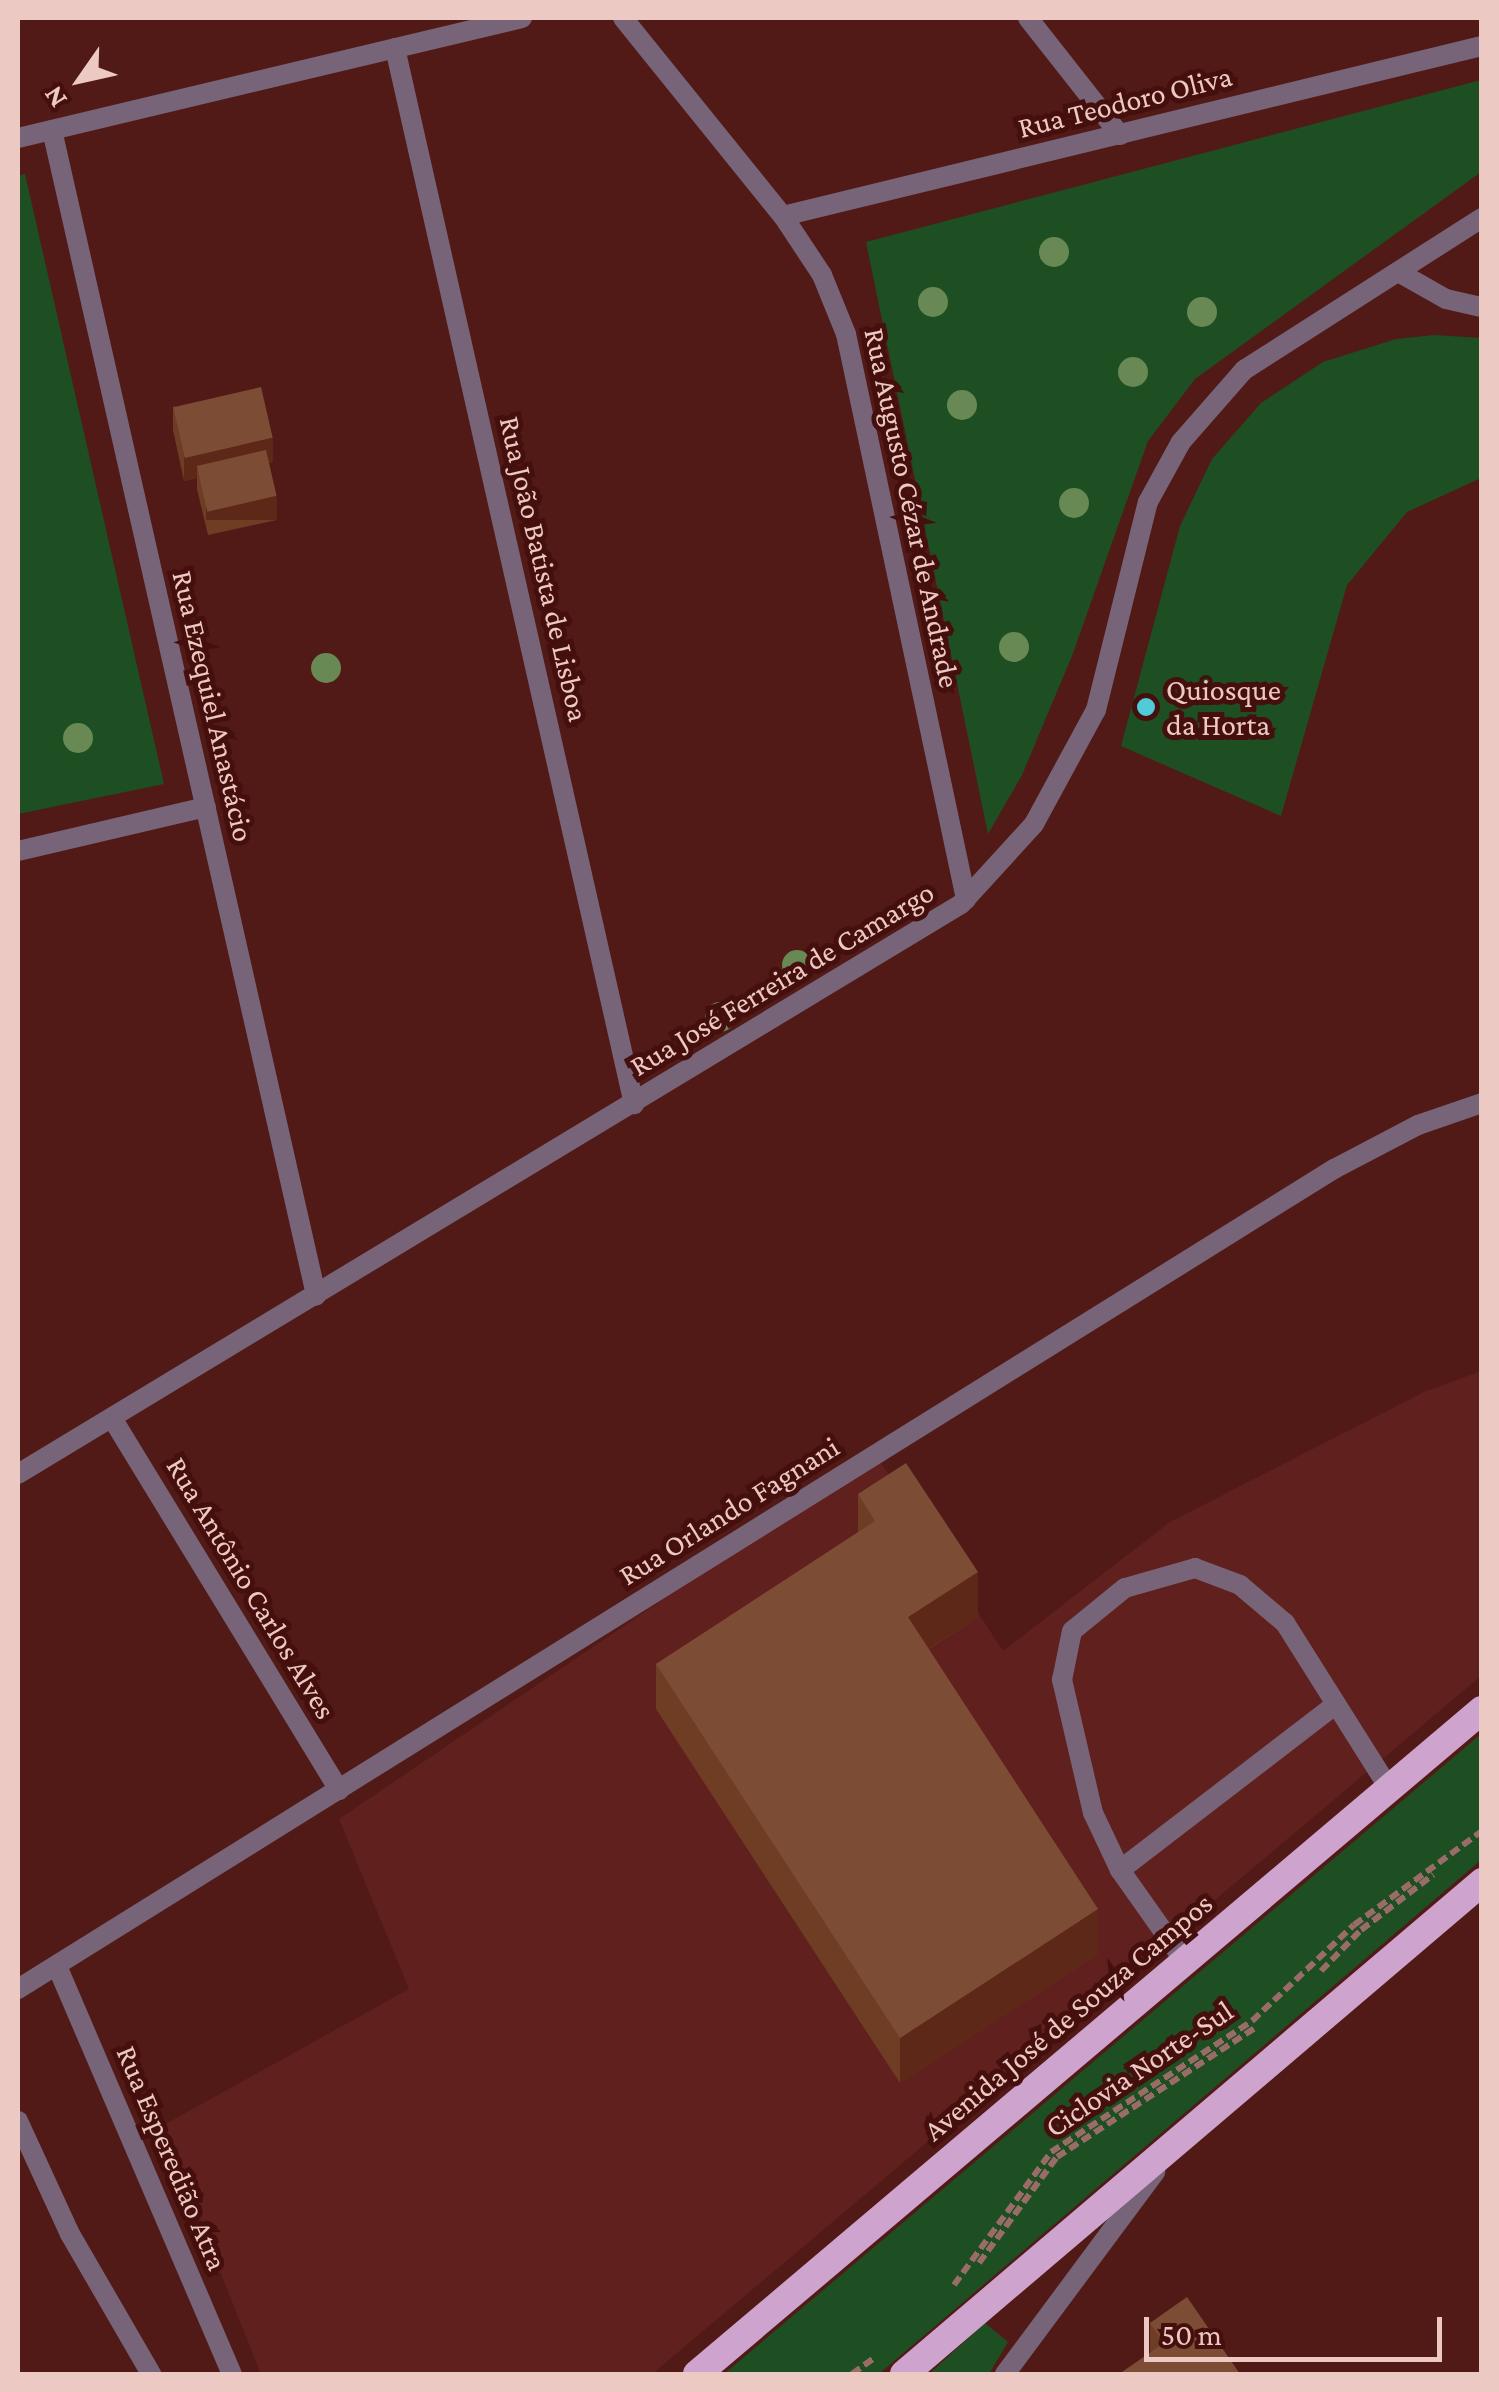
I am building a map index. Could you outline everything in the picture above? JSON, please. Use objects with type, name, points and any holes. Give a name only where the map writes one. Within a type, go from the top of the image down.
[{"type":"highway","name":"Avenida José de Souza Campos","points":[[697,2374],[1482,1710]]},
{"type":"highway","points":[[891,2361],[1185,2134],[1482,1882]]},
{"type":"street","points":[[18,138],[522,18]]},
{"type":"street","name":"Rua Augusto Cézar de Andrade","points":[[622,18],[783,216],[822,275],[846,334],[966,899]]},
{"type":"street","points":[[1028,18],[1120,135]]},
{"type":"street","name":"Rua Teodoro Oliva","points":[[783,216],[1482,46]]},
{"type":"street","name":"Rua João Batista de Lisboa","points":[[395,48],[634,1104]]},
{"type":"street","name":"Rua Ezequiel Anastácio","points":[[52,130],[316,1295]]},
{"type":"street","name":"Rua José Ferreira de Camargo","points":[[18,1474],[634,1104],[966,899],[1034,824],[1096,710],[1148,502],[1180,442],[1244,370],[1482,218]]},
{"type":"street","points":[[1400,273],[1446,299],[1482,307]]},
{"type":"street","points":[[18,852],[206,807]]},
{"type":"street","name":"Rua Orlando Fagnani","points":[[18,1990],[1334,1169],[1418,1125],[1482,1103]]},
{"type":"street","name":"Rua Antônio Carlos Alves","points":[[112,1418],[338,1790]]},
{"type":"street","points":[[1185,1962],[1120,1870],[1092,1813],[1062,1680],[1072,1631],[1124,1588],[1195,1568],[1240,1585],[1285,1623],[1389,1788]]},
{"type":"street","points":[[1120,1870],[1336,1704]]},
{"type":"street","name":"Rua Esperedião Atra","points":[[57,1966],[232,2374]]},
{"type":"street","points":[[18,2121],[70,2234],[151,2374]]},
{"type":"street","points":[[1005,2374],[1185,2134]]},
{"type":"path","name":"Ciclovia Norte-Sul","points":[[1482,1830],[1354,1925],[1252,2021],[1051,2152],[950,2297],[1057,2156],[1258,2026],[1360,1930],[1482,1840]]},
{"type":"path","points":[[852,2374],[891,2361]]},
{"type":"path","points":[[864,2374],[891,2361]]},
{"type":"shaded area","points":[[1481,1371],[1481,1676],[652,2374],[261,2374],[162,2126],[409,1989],[339,1819],[876,1455],[1003,1651],[1170,1522],[1424,1392]]},
{"type":"green space","points":[[1481,80],[1481,172],[1195,379],[1148,441],[1072,656],[1022,775],[988,834],[866,242]]},
{"type":"green space","points":[[25,174],[164,784],[18,814],[18,176]]},
{"type":"green space","points":[[1434,335],[1481,338],[1481,478],[1407,512],[1347,585],[1281,816],[1121,746],[1180,526],[1212,459],[1261,403],[1323,362],[1396,339]]},
{"type":"green space","points":[[1481,1734],[1481,1860],[879,2374],[724,2374]]},
{"type":"green space","points":[[985,2323],[1008,2342],[989,2374],[929,2374]]},
{"type":"building","points":[[261,387],[273,438],[185,458],[173,407]]},
{"type":"building","points":[[266,450],[277,496],[207,512],[197,466]]},
{"type":"building","points":[[906,1463],[978,1572],[908,1617],[1098,1909],[900,2038],[656,1664],[875,1521],[858,1494]]},
{"type":"building","points":[[1187,2297],[1240,2374],[1119,2374],[1164,2343],[1150,2323]]},
{"type":"place","name":"Quiosque da Horta","points":[[1146,707]]}]
